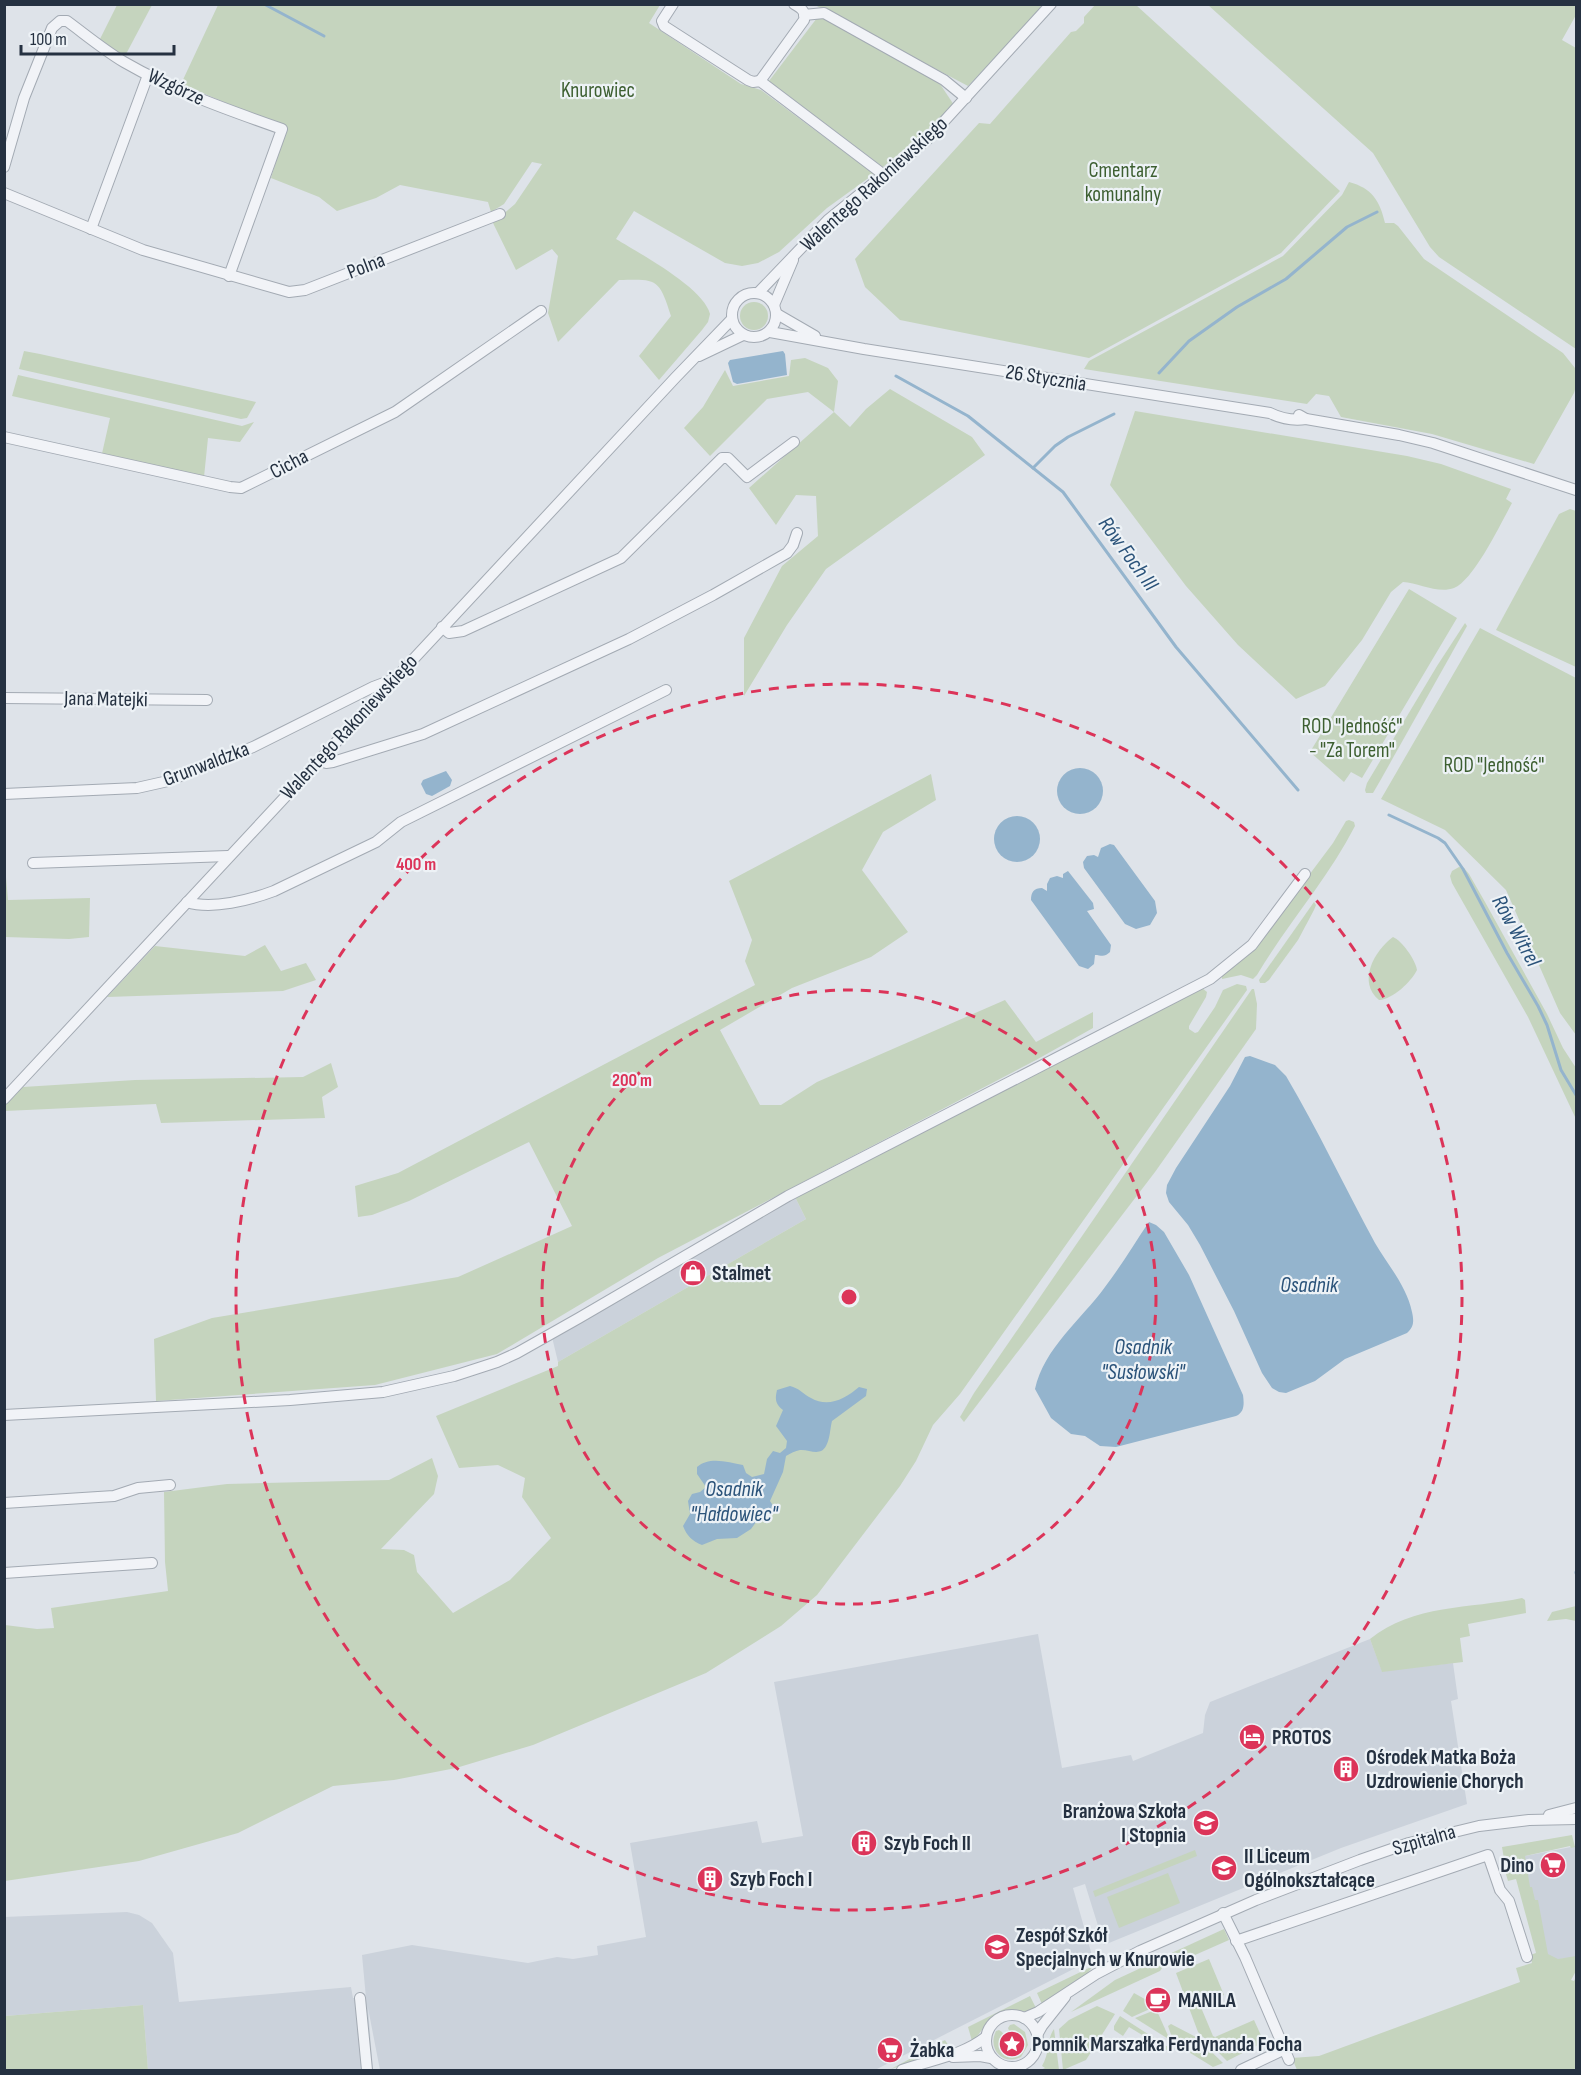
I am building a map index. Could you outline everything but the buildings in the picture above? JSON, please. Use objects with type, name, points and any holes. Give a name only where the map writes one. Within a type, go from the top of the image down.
[{"type":"street","points":[[673,4],[663,21],[664,26],[748,80],[757,83],[802,23],[804,15],[802,10],[794,4]]},
{"type":"street","name":"Walentego Rakoniewskiego","points":[[758,293],[808,239],[838,211],[927,140],[1051,4]]},
{"type":"street","points":[[804,15],[824,14],[944,80],[966,98]]},
{"type":"street","name":"Wzgórze","points":[[4,167],[24,98],[38,60],[55,24],[67,21],[112,54],[148,75],[209,102],[282,129],[230,276]]},
{"type":"street","points":[[91,229],[148,75]]},
{"type":"street","points":[[760,81],[884,175]]},
{"type":"street","name":"Polna","points":[[4,193],[156,255],[281,290],[297,291],[305,290],[500,214]]},
{"type":"street","name":"Walentego Rakoniewskiego","points":[[775,310],[794,256]]},
{"type":"street","points":[[758,293],[767,297],[775,310],[775,324],[770,332],[760,337],[743,335],[738,331],[732,319],[737,301],[745,295],[758,293]]},
{"type":"street","name":"26 Stycznia","points":[[775,310],[823,340]]},
{"type":"street","name":"Cicha","points":[[4,437],[241,488],[395,412],[541,311]]},
{"type":"street","name":"Walentego Rakoniewskiego","points":[[4,1099],[393,679],[732,319]]},
{"type":"street","name":"26 Stycznia","points":[[770,332],[1270,413],[1297,414],[1306,419],[1433,443],[1576,490]]},
{"type":"street","name":"Walentego Rakoniewskiego","points":[[696,358],[743,335]]},
{"type":"street","points":[[442,627],[450,633],[463,631],[621,558],[722,458],[728,458],[747,477],[794,442]]},
{"type":"street","points":[[319,760],[326,763],[333,762],[423,734],[629,639],[787,553],[797,533]]},
{"type":"street","name":"Grunwaldzka","points":[[4,794],[137,788],[168,781],[253,747],[393,679]]},
{"type":"street","points":[[187,902],[208,906],[258,897],[274,891],[376,842],[401,822],[666,690]]},
{"type":"street","name":"Jana Matejki","points":[[4,698],[207,700]]},
{"type":"street","points":[[33,863],[228,856]]},
{"type":"street","points":[[4,1414],[290,1400],[383,1392],[454,1376],[496,1362],[517,1353],[579,1318],[788,1196],[1210,979],[1252,945],[1305,874]]},
{"type":"street","points":[[4,1503],[114,1496],[138,1488],[170,1485]]},
{"type":"street","points":[[4,1573],[152,1563]]},
{"type":"street","name":"Szpitalna","points":[[1528,1820],[1576,1808]]},
{"type":"street","name":"Szpitalna","points":[[1024,2018],[1038,2012],[1121,1960],[1223,1913],[1409,1843],[1479,1826],[1528,1820],[1576,1819]]},
{"type":"street","points":[[1236,1941],[1488,1855],[1500,1890],[1509,1901],[1527,1957]]},
{"type":"street","points":[[1223,1913],[1245,1957],[1289,2060]]},
{"type":"street","name":"Szpitalna","points":[[1037,2035],[1067,1994]]},
{"type":"street","points":[[360,1998],[367,2070]]},
{"type":"street","points":[[992,2058],[987,2048],[986,2037],[990,2027],[998,2019],[1012,2015],[1024,2018],[1031,2023],[1037,2035],[1037,2047],[1028,2070]]},
{"type":"street","points":[[902,2070],[947,2057],[986,2037]]},
{"type":"street","points":[[1241,2070],[1285,2049]]},
{"type":"street","points":[[947,2057],[992,2058],[1008,2069],[1021,2066],[1032,2058]]},
{"type":"shaded area","name":"Stalmet","points":[[795,1197],[806,1219],[558,1362],[552,1337]]},
{"type":"shaded area","points":[[1038,1634],[1062,1768],[1131,1755],[1133,1761],[1203,1733],[1205,1715],[1210,1702],[1370,1639],[1382,1671],[1453,1663],[1458,1699],[1451,1701],[1467,1804],[1341,1848],[1104,1945],[1085,1884],[1073,1888],[1093,1959],[875,2070],[380,2070],[368,2008],[373,2070],[148,2070],[143,2005],[5,2016],[4,1917],[127,1912],[139,1915],[152,1923],[173,1953],[179,2002],[351,1987],[353,1998],[366,1998],[362,1955],[412,1945],[528,1963],[557,1957],[573,1959],[598,1955],[597,1946],[646,1937],[630,1843],[757,1821],[762,1843],[803,1836],[774,1682]]},
{"type":"shaded area","points":[[1576,1846],[1576,1957],[1546,1961],[1520,1857]]},
{"type":"green space","points":[[117,5],[152,5],[125,56],[99,41]]},
{"type":"green space","name":"Knurowiec","points":[[218,5],[660,5],[649,23],[741,84],[761,90],[874,174],[827,208],[779,252],[758,263],[742,266],[725,263],[634,211],[616,239],[684,283],[696,293],[710,314],[702,330],[659,380],[639,356],[671,316],[663,294],[655,283],[641,280],[619,280],[558,342],[548,313],[558,256],[552,249],[516,270],[493,223],[515,204],[542,164],[532,162],[504,204],[491,212],[488,202],[400,185],[376,198],[337,211],[319,197],[271,178],[286,128],[181,84]]},
{"type":"green space","points":[[815,5],[1045,5],[968,86]]},
{"type":"green space","name":"Cmentarz komunalny","points":[[1095,5],[1136,5],[1340,191],[1281,253],[1089,358],[900,320],[865,287],[855,259],[979,123],[990,124],[1071,32],[1076,31],[1084,23],[1084,17]]},
{"type":"green space","points":[[1208,5],[1576,5],[1576,15],[1562,40],[1576,48],[1576,349],[1439,257],[1430,247],[1373,153]]},
{"type":"green space","points":[[820,14],[938,81],[954,105],[935,124],[883,167],[769,81]]},
{"type":"green space","points":[[1349,182],[1364,188],[1374,196],[1385,223],[1394,223],[1398,226],[1424,259],[1563,353],[1575,368],[1574,393],[1534,464],[1432,434],[1341,417],[1329,396],[1316,394],[1307,404],[1084,369],[1089,361],[1283,256],[1342,195]]},
{"type":"green space","points":[[754,302],[764,306],[768,316],[764,326],[754,330],[744,326],[740,316],[744,306]]},
{"type":"green space","points":[[24,351],[256,402],[247,418],[241,419],[19,369]]},
{"type":"green space","points":[[805,358],[828,368],[838,381],[834,412],[808,392],[767,399],[710,456],[684,428],[703,407],[725,370],[733,386],[789,376],[791,360]]},
{"type":"green space","points":[[18,375],[242,426],[254,422],[240,442],[208,438],[204,477],[101,458],[110,418],[12,396]]},
{"type":"green space","points":[[890,389],[972,437],[985,455],[826,569],[787,625],[744,696],[744,638],[782,566],[818,536],[816,496],[796,495],[776,525],[749,488],[834,412],[850,427],[866,409]]},
{"type":"green space","points":[[1135,411],[1407,456],[1441,464],[1511,489],[1506,499],[1512,503],[1478,563],[1462,583],[1454,588],[1442,590],[1403,582],[1391,592],[1362,640],[1325,686],[1296,699],[1238,645],[1186,586],[1110,485]]},
{"type":"green space","points":[[1570,509],[1576,511],[1576,667],[1496,630],[1559,514]]},
{"type":"green space","name":"ROD \"Jedność\" - \"Za Torem\"","points":[[1409,589],[1457,618],[1362,778],[1351,772],[1344,782],[1310,752]]},
{"type":"green space","points":[[1465,623],[1467,626],[1380,781],[1373,793],[1366,793],[1367,783]]},
{"type":"green space","name":"ROD \"Jedność\"","points":[[1480,628],[1576,678],[1576,1035],[1560,1013],[1506,890],[1445,830],[1381,799]]},
{"type":"green space","points":[[931,774],[936,800],[883,832],[862,870],[908,932],[871,957],[792,988],[720,1030],[760,1105],[781,1105],[817,1082],[1005,1000],[1036,1042],[1093,1012],[1093,1028],[658,1258],[497,1354],[375,1385],[156,1401],[154,1339],[212,1318],[458,1277],[572,1226],[529,1142],[409,1201],[372,1215],[358,1217],[355,1186],[398,1173],[755,985],[745,961],[752,940],[729,881]]},
{"type":"green space","points":[[1346,821],[1354,822],[1355,826],[1344,846],[1257,975],[1253,979],[1241,975],[1222,979],[1222,976],[1259,942],[1333,843]]},
{"type":"green space","points":[[5,866],[8,900],[90,898],[89,937],[69,939],[5,937]]},
{"type":"green space","points":[[1459,867],[1464,868],[1469,874],[1576,1068],[1576,1119],[1528,1017],[1452,883],[1450,876],[1452,871]]},
{"type":"green space","points":[[1314,902],[1316,905],[1314,910],[1298,940],[1269,980],[1260,983],[1259,980]]},
{"type":"green space","points":[[1393,937],[1408,951],[1417,970],[1401,989],[1390,997],[1379,1000],[1369,985],[1371,967],[1374,958]]},
{"type":"green space","points":[[265,945],[281,971],[306,963],[316,980],[283,991],[107,997],[155,946],[245,956]]},
{"type":"green space","points":[[1237,984],[1246,986],[1247,990],[960,1394],[933,1425],[916,1461],[900,1486],[817,1595],[781,1626],[706,1673],[533,1745],[456,1768],[394,1780],[333,1786],[238,1833],[139,1861],[5,1881],[5,1625],[37,1629],[54,1628],[51,1608],[168,1591],[165,1562],[164,1492],[227,1484],[389,1480],[432,1458],[438,1476],[434,1494],[381,1549],[404,1550],[414,1555],[417,1572],[453,1613],[510,1580],[551,1538],[522,1497],[525,1478],[498,1465],[459,1468],[436,1416],[558,1366],[558,1362],[806,1219],[795,1197],[1202,988],[1207,992],[1206,997],[1189,1026],[1189,1029],[1195,1033],[1198,1032],[1215,1007],[1223,990]]},
{"type":"green space","points":[[1254,989],[1257,1004],[1256,1029],[1155,1172],[964,1422],[960,1417],[974,1393]]},
{"type":"green space","points":[[331,1063],[338,1087],[322,1097],[325,1118],[161,1123],[156,1104],[5,1111],[4,1106],[23,1087],[135,1080],[303,1077]]},
{"type":"green space","points":[[1522,1598],[1525,1600],[1526,1613],[1468,1624],[1470,1636],[1460,1638],[1463,1662],[1382,1672],[1370,1639],[1387,1628],[1405,1619],[1423,1614]]},
{"type":"green space","points":[[1576,1606],[1576,1621],[1566,1619],[1547,1621],[1552,1612]]},
{"type":"green space","points":[[1572,1835],[1575,1847],[1570,1846],[1525,1856],[1530,1887],[1532,1887],[1535,1900],[1538,1900],[1548,1954],[1558,1959],[1576,1956],[1576,1971],[1571,1980],[1574,1981],[1576,1977],[1576,2070],[1297,2070],[1292,2058],[1319,2056],[1520,1982],[1516,1968],[1532,1963],[1530,1955],[1536,1953],[1516,1879],[1508,1881],[1502,1861],[1504,1859],[1502,1847]]},
{"type":"green space","points":[[1195,1850],[1197,1856],[1095,1897],[1093,1891]]},
{"type":"green space","points":[[1168,1873],[1180,1903],[1119,1928],[1107,1897]]},
{"type":"green space","points":[[1224,1929],[1229,1940],[1170,1966],[1165,1956]]},
{"type":"green space","points":[[1209,1959],[1224,1995],[1200,2005],[1213,2036],[1254,2020],[1264,2042],[1227,2061],[1198,2032],[1176,1973]]},
{"type":"green space","points":[[1158,1960],[1162,1968],[1160,1971],[1071,2012],[1115,1980]]},
{"type":"green space","points":[[1093,1966],[1087,1974],[1042,2004],[1037,1993]]},
{"type":"green space","points":[[1134,1993],[1150,2002],[1152,2008],[1132,2017],[1123,2011]]},
{"type":"green space","points":[[1030,1996],[1036,2008],[999,2013],[990,2019],[972,2041],[968,2027]]},
{"type":"green space","points":[[143,2005],[148,2070],[5,2070],[5,2016]]},
{"type":"green space","points":[[1097,2006],[1115,2014],[1086,2060],[1063,2070],[1059,2029],[1069,2020]]},
{"type":"green space","points":[[1157,2011],[1170,2040],[1135,2018]]},
{"type":"green space","points":[[1120,2016],[1168,2047],[1167,2050],[1129,2027],[1123,2036],[1114,2030]]},
{"type":"green space","points":[[1014,2024],[1025,2032],[1028,2045],[1021,2057],[1008,2059],[995,2050],[994,2038],[996,2031],[999,2030],[1007,2040],[1012,2038],[1008,2028]]},
{"type":"green space","points":[[1171,2024],[1196,2037],[1223,2063],[1213,2067],[1174,2043],[1168,2026]]},
{"type":"green space","points":[[1054,2029],[1059,2070],[1040,2070],[1045,2068],[1042,2066]]},
{"type":"green space","points":[[945,2040],[949,2050],[891,2069]]},
{"type":"water","points":[[783,351],[787,375],[737,384],[733,382],[728,363],[730,360]]},
{"type":"water","points":[[1080,768],[1096,775],[1103,791],[1096,807],[1080,814],[1064,807],[1057,791],[1064,775]]},
{"type":"water","points":[[446,771],[452,780],[450,786],[432,796],[426,794],[421,784],[423,780]]},
{"type":"water","points":[[1017,816],[1033,823],[1040,839],[1033,855],[1017,862],[1001,855],[994,839],[1001,823]]},
{"type":"water","points":[[1110,844],[1114,845],[1155,901],[1157,913],[1150,925],[1136,929],[1125,924],[1084,868],[1083,862],[1087,856],[1098,857],[1101,848]]},
{"type":"water","points":[[1068,871],[1093,903],[1094,909],[1087,911],[1111,945],[1108,954],[1095,955],[1094,964],[1088,969],[1079,966],[1031,900],[1035,890],[1042,888],[1047,891],[1050,878],[1057,876],[1063,878],[1063,874]]},
{"type":"water","name":"Osadnik","points":[[1250,1056],[1275,1065],[1286,1076],[1375,1243],[1402,1285],[1410,1303],[1413,1318],[1412,1326],[1407,1333],[1345,1359],[1315,1381],[1286,1393],[1272,1388],[1262,1373],[1234,1311],[1200,1245],[1188,1225],[1169,1202],[1166,1193],[1167,1185],[1176,1168],[1230,1086],[1245,1057]]},
{"type":"water","name":"Osadnik \"Susłowski\"","points":[[1149,1222],[1164,1232],[1189,1275],[1243,1395],[1243,1407],[1236,1416],[1116,1447],[1100,1446],[1085,1436],[1071,1434],[1051,1418],[1035,1389],[1046,1360],[1105,1287]]},
{"type":"water","name":"Osadnik \"Hałdowiec\"","points":[[790,1386],[817,1401],[824,1402],[836,1401],[859,1387],[867,1389],[866,1396],[832,1421],[824,1449],[818,1452],[800,1450],[786,1456],[783,1472],[770,1501],[774,1507],[759,1518],[751,1529],[737,1538],[717,1539],[702,1545],[695,1542],[683,1526],[690,1514],[688,1501],[692,1494],[706,1487],[697,1474],[697,1467],[707,1462],[719,1461],[743,1465],[746,1473],[752,1477],[764,1474],[767,1459],[773,1451],[780,1453],[786,1448],[787,1441],[776,1426],[783,1410],[776,1401],[776,1396],[777,1390]]},
{"type":"waterway","name":"Rów Foch III","points":[[264,4],[324,36]]},
{"type":"waterway","points":[[1159,373],[1189,341],[1237,307],[1286,279],[1347,227],[1377,212]]},
{"type":"waterway","name":"Rów Foch III","points":[[896,376],[968,416],[1063,492],[1176,647],[1298,790]]},
{"type":"waterway","points":[[1033,468],[1055,446],[1068,437],[1114,414]]},
{"type":"waterway","name":"Rów Witrel","points":[[1389,815],[1445,843],[1463,869],[1538,1006],[1547,1025],[1561,1070],[1576,1095]]},
{"type":"place","name":"Stalmet","points":[[693,1273]]},
{"type":"place","name":"PROTOS","points":[[1252,1737]]},
{"type":"place","name":"Ośrodek Matka Boża Uzdrowienie Chorych","points":[[1346,1769]]},
{"type":"place","name":"Branżowa Szkoła I Stopnia","points":[[1206,1823]]},
{"type":"place","name":"Szyb Foch II","points":[[864,1843]]},
{"type":"place","name":"Dino","points":[[1553,1865]]},
{"type":"place","name":"II Liceum Ogólnokształcące","points":[[1224,1868]]},
{"type":"place","name":"Szyb Foch I","points":[[710,1879]]},
{"type":"place","name":"Zespół Szkół Specjalnych w Knurowie","points":[[997,1947]]},
{"type":"place","name":"MANILA","points":[[1158,2000]]},
{"type":"place","name":"Pomnik Marszałka Ferdynanda Focha","points":[[1012,2044]]},
{"type":"place","name":"Żabka","points":[[890,2050]]}]
